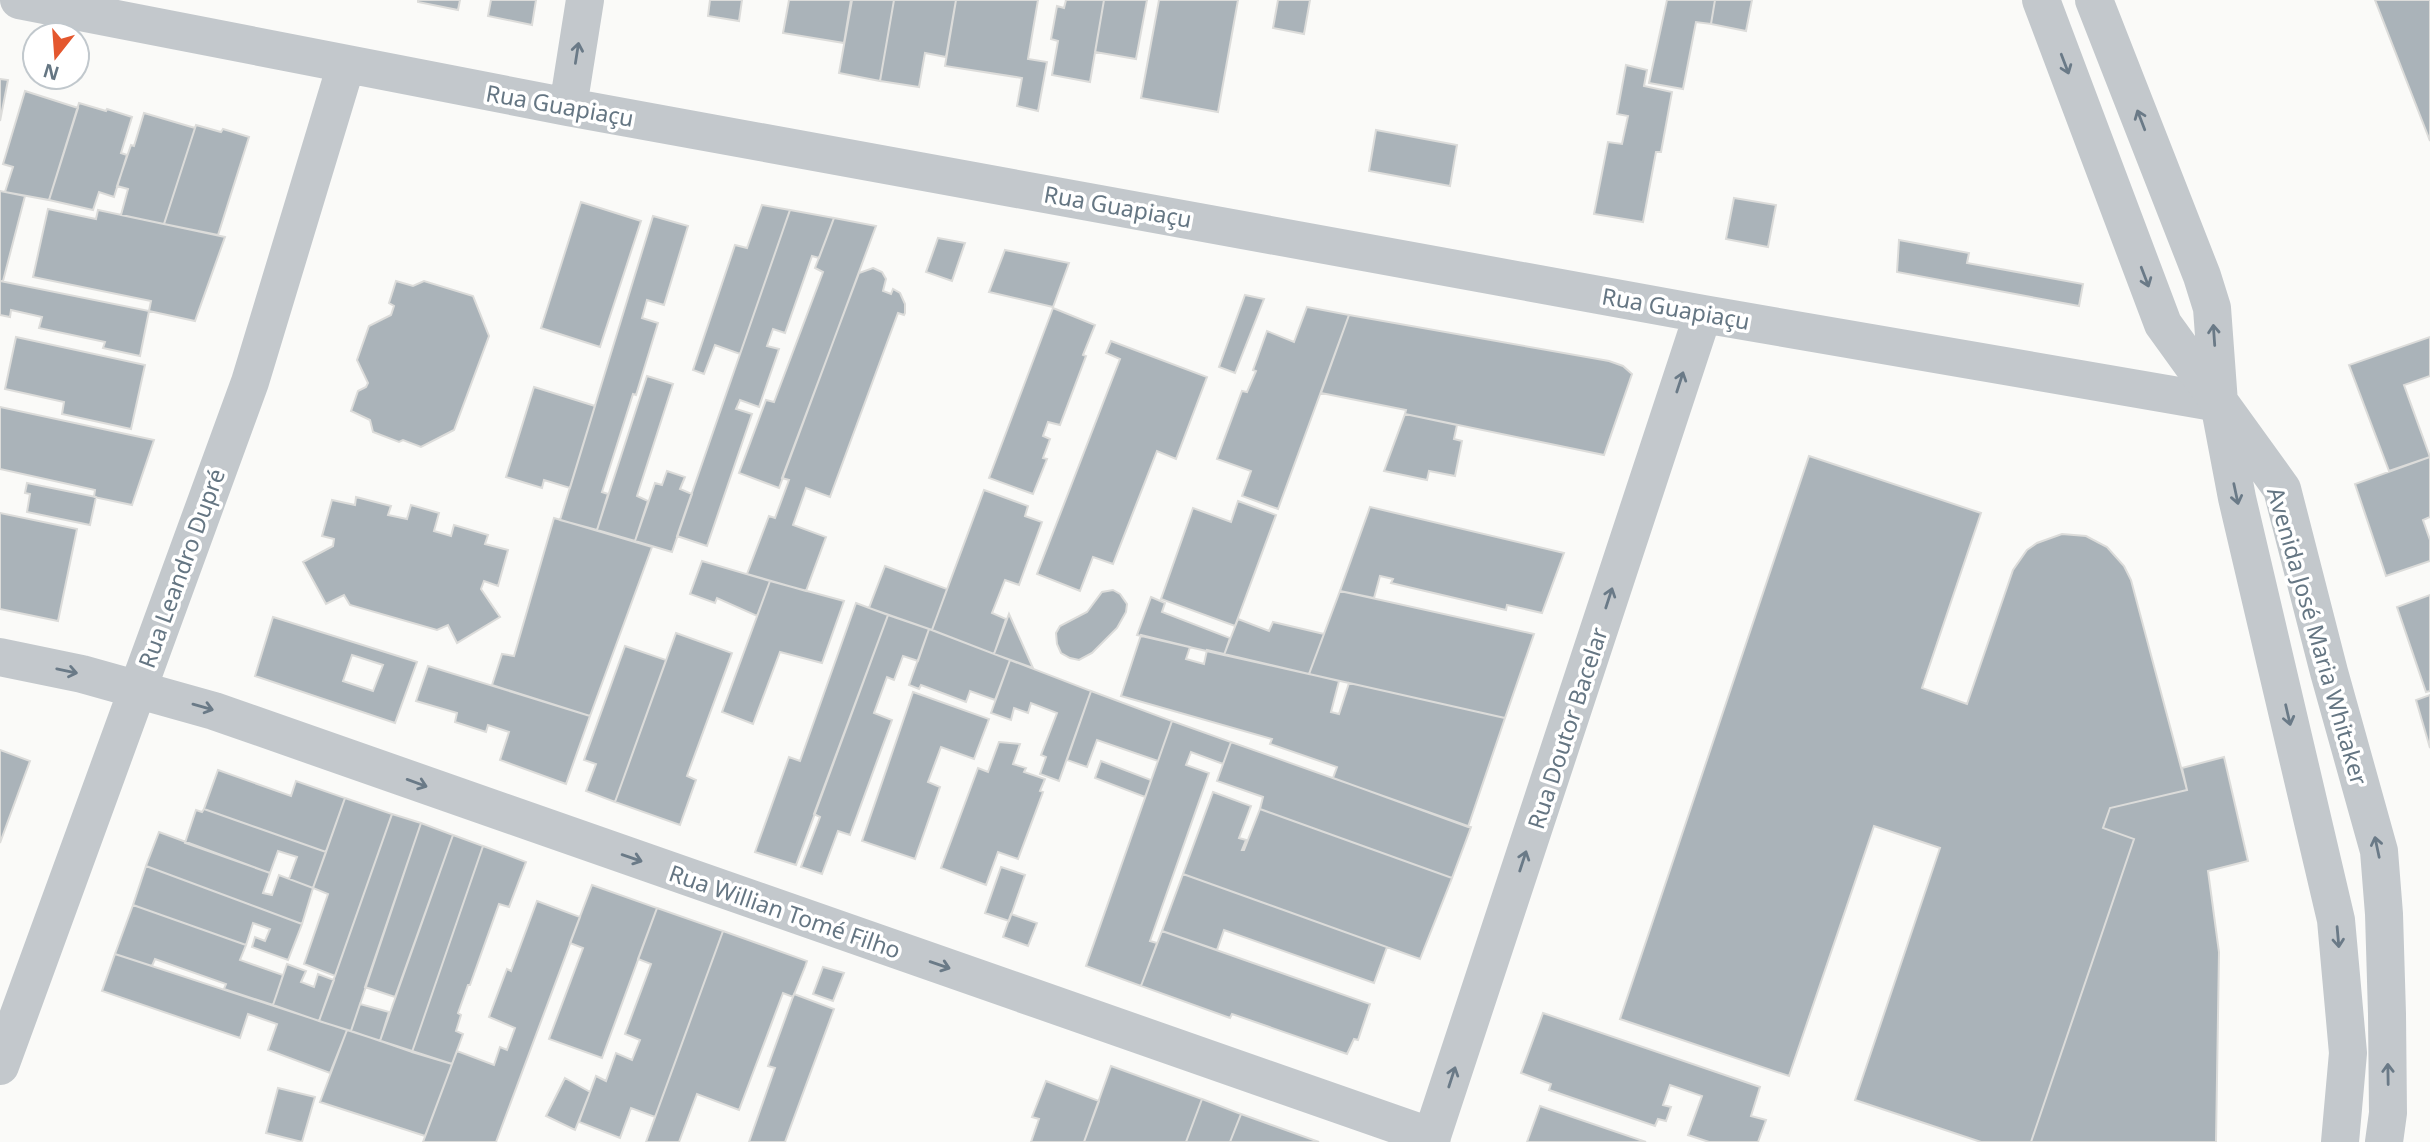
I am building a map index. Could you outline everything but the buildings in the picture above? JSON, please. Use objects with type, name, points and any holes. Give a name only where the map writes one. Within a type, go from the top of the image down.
[{"type":"street","name":"Rua Guapiaçu","points":[[19,0],[568,107],[1703,314],[2219,403]]},
{"type":"street","points":[[568,107],[585,0]]},
{"type":"street","name":"Avenida José Maria Whitaker","points":[[2041,0],[2163,324],[2282,489],[2379,851],[2387,1014],[2388,1113],[2385,1142]]},
{"type":"street","points":[[2094,0],[2212,308],[2219,403],[2237,498],[2336,920],[2348,1053],[2340,1142]]},
{"type":"street","name":"Rua Leandro Dupré","points":[[0,1066],[250,382],[346,65]]},
{"type":"street","name":"Rua Doutor Bacelar","points":[[1431,1139],[1703,314]]},
{"type":"street","name":"Rua Willian Tomé Filho","points":[[0,657],[82,674],[215,711],[1431,1139]]}]
